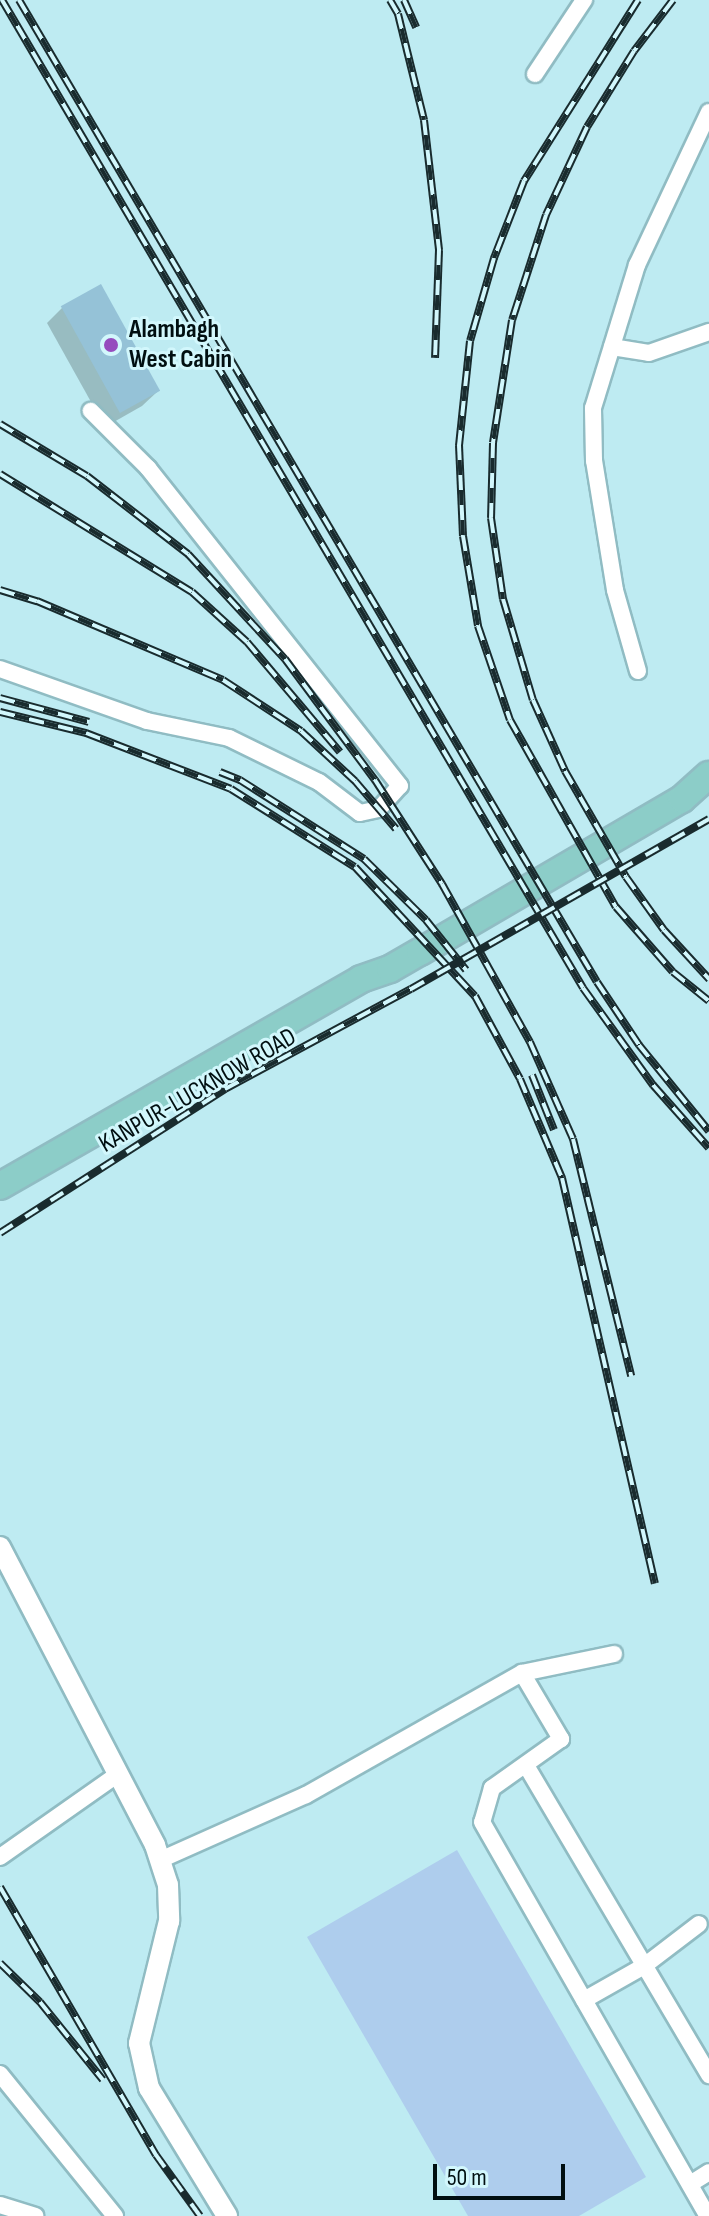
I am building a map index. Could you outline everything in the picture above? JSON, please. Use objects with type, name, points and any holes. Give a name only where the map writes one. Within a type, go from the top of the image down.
[{"type":"main road","points":[[682,799],[709,775]]},
{"type":"main road","points":[[682,799],[709,793]]},
{"type":"main road","name":"KANPUR-LUCKNOW ROAD","points":[[0,1186],[361,979],[390,969],[420,952],[682,799]]},
{"type":"main road","name":"KANPUR-LUCKNOW ROAD","points":[[0,1206],[367,994],[390,969]]},
{"type":"street","points":[[535,74],[584,0]]},
{"type":"street","points":[[638,671],[615,590],[594,461],[593,408],[637,265],[709,112]]},
{"type":"street","points":[[612,347],[649,353],[709,332]]},
{"type":"street","points":[[0,669],[147,721],[229,738],[319,782],[360,813],[379,809],[400,786],[148,468],[91,411]]},
{"type":"street","points":[[0,1547],[160,1860],[168,1885],[169,1921],[139,2043],[149,2088],[227,2216]]},
{"type":"street","points":[[160,1860],[306,1795],[522,1673],[614,1654]]},
{"type":"street","points":[[522,1673],[561,1739],[527,1767],[492,1788],[482,1822],[708,2216]]},
{"type":"street","points":[[527,1767],[709,2075]]},
{"type":"street","points":[[0,1857],[118,1774]]},
{"type":"street","points":[[584,2000],[644,1966],[699,1924]]},
{"type":"street","points":[[0,2074],[115,2216]]},
{"type":"street","points":[[690,2184],[709,2172]]},
{"type":"street","points":[[0,2205],[35,2216]]},
{"type":"water","points":[[457,1850],[646,2177],[579,2216],[468,2216],[307,1937]]},
{"type":"building","points":[[101,284],[160,391],[120,413],[61,306]]},
{"type":"railway","points":[[2,0],[583,988],[653,1085],[709,1148]]},
{"type":"railway","points":[[19,0],[597,982],[639,1045],[709,1131]]},
{"type":"railway","points":[[390,0],[398,14],[424,120],[439,250],[435,358]]},
{"type":"railway","points":[[404,0],[416,27]]},
{"type":"railway","points":[[638,0],[524,181],[494,258],[470,341],[459,445],[463,536],[478,626],[510,720],[616,907],[673,972],[709,1001]]},
{"type":"railway","points":[[673,0],[634,51],[587,127],[546,215],[512,320],[493,443],[491,518],[503,599],[533,700],[565,771],[626,877],[664,930],[709,979]]},
{"type":"railway","points":[[0,424],[87,476],[188,554],[285,659],[375,780],[442,884],[530,1042],[573,1139],[631,1376]]},
{"type":"railway","points":[[0,474],[192,592],[247,642],[340,752]]},
{"type":"railway","points":[[0,590],[37,601],[223,680],[301,731],[355,781],[396,829]]},
{"type":"railway","points":[[0,698],[89,722]]},
{"type":"railway","points":[[0,712],[86,733],[231,789],[355,867],[475,996],[520,1079],[562,1178],[655,1583]]},
{"type":"railway","points":[[220,772],[240,780],[364,859],[426,920],[466,970]]},
{"type":"railway","points":[[0,1233],[225,1089],[411,989],[709,819]]},
{"type":"railway","points":[[532,1075],[554,1130]]},
{"type":"railway","points":[[0,1887],[156,2155],[200,2216]]},
{"type":"railway","points":[[0,1963],[40,2002],[103,2080]]},
{"type":"place","name":"Alambagh West Cabin","points":[[111,345]]}]
